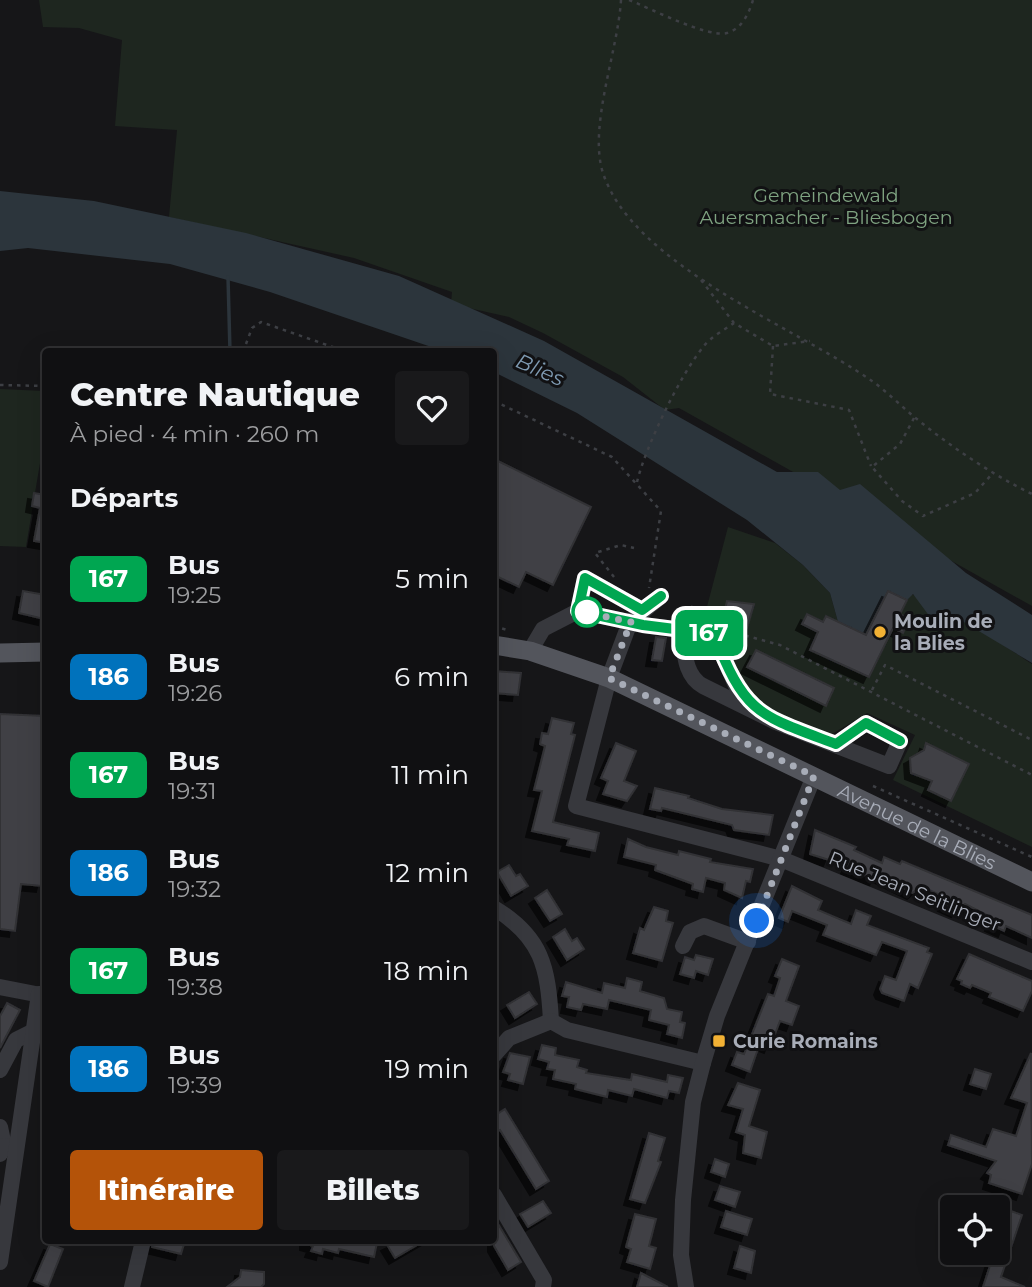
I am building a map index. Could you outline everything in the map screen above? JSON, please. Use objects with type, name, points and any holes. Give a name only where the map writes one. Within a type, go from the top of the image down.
[{"type":"main road","name":"Avenue de la Blies","points":[[497,646],[530,651],[609,678],[1032,882]]},
{"type":"main road","points":[[0,653],[42,652]]},
{"type":"street","points":[[578,611],[585,578],[650,604],[631,622],[609,678]]},
{"type":"street","points":[[530,651],[543,629],[578,611],[714,634],[737,688],[761,714]]},
{"type":"street","points":[[681,628],[692,680],[761,714],[836,744]]},
{"type":"street","name":"Rue Jean Seitlinger","points":[[609,678],[576,806],[781,859],[1032,962]]},
{"type":"street","points":[[686,1287],[681,1255],[683,1200],[693,1102],[717,1016],[814,776]]},
{"type":"street","points":[[497,910],[516,921],[539,951],[549,979],[551,1021]]},
{"type":"street","points":[[683,946],[690,932],[704,926],[748,942]]},
{"type":"street","points":[[0,987],[42,995],[7,1149],[0,1262]]},
{"type":"street","points":[[551,1021],[567,1030],[703,1063]]},
{"type":"street","points":[[497,1052],[509,1038],[551,1021]]},
{"type":"street","points":[[0,1070],[16,1040],[32,1032]]},
{"type":"street","points":[[0,1127],[7,1149]]},
{"type":"street","points":[[497,1200],[544,1280],[543,1287]]},
{"type":"street","points":[[132,1287],[142,1244]]},
{"type":"path","points":[[621,0],[619,28],[599,133],[598,154],[610,190],[625,212],[651,240],[698,278],[811,341],[874,382],[914,417],[992,474],[1032,494]]},
{"type":"path","points":[[629,0],[713,34],[729,33],[748,17],[753,0]]},
{"type":"path","points":[[698,278],[734,323],[773,346],[811,341]]},
{"type":"path","points":[[244,348],[252,328],[261,322],[336,348]]},
{"type":"path","points":[[637,482],[642,461],[673,397],[704,346],[734,323]]},
{"type":"path","points":[[773,346],[771,394],[849,410],[872,467],[902,501],[923,516],[975,493],[992,474]]},
{"type":"path","points":[[0,385],[42,386]]},
{"type":"path","points":[[497,402],[612,457],[661,511],[650,604]]},
{"type":"path","points":[[872,467],[900,444],[914,417]]},
{"type":"path","points":[[621,583],[595,553],[621,545],[634,548]]},
{"type":"path","points":[[732,632],[780,645],[1032,775]]},
{"type":"path","points":[[872,691],[885,665],[1032,740]]},
{"type":"green space","name":"Gemeindewald Auersmacher - Bliesbogen","points":[[39,0],[1032,0],[1032,606],[679,408],[665,410],[623,377],[509,317],[451,304],[452,292],[354,258],[169,217],[177,130],[115,126],[122,40],[79,28],[43,27]]},
{"type":"green space","points":[[0,389],[42,391],[42,451],[26,547],[0,546]]},
{"type":"green space","points":[[728,527],[775,543],[803,565],[830,593],[838,622],[884,593],[902,592],[940,607],[1032,664],[1032,847],[893,780],[915,735],[867,713],[827,737],[763,711],[739,686],[715,622],[704,618]]},
{"type":"water","name":"Blies","points":[[0,191],[94,201],[246,233],[399,276],[544,341],[777,472],[818,472],[840,490],[860,484],[966,573],[1032,615],[1032,663],[957,618],[936,625],[913,594],[907,600],[888,591],[866,635],[838,622],[830,593],[803,565],[747,520],[577,413],[497,373],[497,348],[434,348],[270,292],[170,264],[28,248],[0,251]]},
{"type":"building","points":[[497,460],[591,507],[553,585],[526,572],[519,587],[497,576]]},
{"type":"building","points":[[34,493],[42,494],[42,542],[34,541],[40,508],[32,506]]},
{"type":"building","points":[[23,591],[42,594],[42,619],[19,613]]},
{"type":"building","points":[[888,591],[907,600],[900,614],[909,619],[903,633],[893,628],[869,677],[810,650],[818,632],[802,624],[807,614],[823,622],[826,616],[866,635]]},
{"type":"building","points":[[727,601],[754,604],[747,628],[722,621]]},
{"type":"building","points":[[656,637],[666,638],[662,661],[652,660]]},
{"type":"building","points":[[756,650],[834,688],[826,706],[747,667]]},
{"type":"building","points":[[497,671],[521,673],[518,695],[497,693]]},
{"type":"building","points":[[0,714],[42,716],[42,886],[21,884],[15,931],[0,929]]},
{"type":"building","points":[[552,718],[574,723],[571,734],[575,735],[553,822],[599,833],[595,851],[567,845],[569,839],[532,831],[542,791],[534,790],[545,746],[540,744],[542,733],[548,734]]},
{"type":"building","points":[[616,743],[636,751],[624,781],[637,786],[627,801],[603,794],[608,781],[601,778]]},
{"type":"building","points":[[926,743],[969,764],[951,801],[928,790],[932,781],[911,773],[910,758],[924,750]]},
{"type":"building","points":[[655,788],[689,796],[688,798],[722,809],[773,815],[769,835],[734,830],[732,825],[662,808],[661,811],[650,809]]},
{"type":"building","points":[[815,830],[856,847],[854,850],[882,863],[884,857],[900,864],[902,861],[1032,915],[1032,938],[1006,926],[1004,931],[991,925],[993,921],[987,915],[965,904],[957,911],[944,905],[946,901],[940,895],[921,886],[913,893],[877,875],[875,880],[847,868],[850,861],[832,853],[829,860],[810,854]]},
{"type":"building","points":[[628,839],[646,847],[678,855],[679,851],[711,859],[710,862],[753,869],[750,882],[746,881],[742,898],[724,890],[725,883],[706,878],[703,892],[692,889],[693,884],[655,870],[656,865],[624,857]]},
{"type":"building","points":[[509,865],[516,876],[520,874],[528,886],[511,896],[497,872]]},
{"type":"building","points":[[792,886],[822,901],[818,910],[851,924],[856,910],[871,916],[867,925],[929,948],[927,952],[932,954],[918,988],[910,984],[904,1001],[882,993],[880,989],[885,976],[896,980],[907,951],[882,942],[876,955],[823,935],[827,925],[792,911],[788,922],[779,918]]},
{"type":"building","points":[[547,890],[562,914],[550,921],[535,898]]},
{"type":"building","points":[[654,907],[668,911],[666,921],[673,923],[662,961],[633,953],[640,928],[644,930]]},
{"type":"building","points":[[565,929],[572,941],[577,938],[584,949],[567,960],[553,937]]},
{"type":"building","points":[[969,954],[1032,981],[1032,991],[1023,1011],[989,997],[991,993],[972,985],[970,988],[961,984],[962,981],[957,979]]},
{"type":"building","points":[[696,955],[713,959],[708,975],[696,971],[694,978],[680,974],[685,957],[694,960]]},
{"type":"building","points":[[782,959],[799,966],[786,1001],[799,1006],[792,1025],[780,1021],[770,1047],[760,1043],[750,1072],[732,1065],[737,1052],[744,1054],[768,994],[774,996],[780,978],[775,976]]},
{"type":"building","points":[[627,978],[642,982],[640,991],[664,998],[667,1009],[682,1012],[680,1022],[685,1023],[682,1038],[667,1034],[669,1025],[649,1020],[651,1010],[609,1000],[607,1009],[583,1004],[581,1010],[567,1007],[569,997],[562,996],[566,982],[602,993],[604,983],[625,988]]},
{"type":"building","points":[[529,992],[537,1004],[515,1018],[507,1005]]},
{"type":"building","points":[[7,1003],[20,1010],[0,1048],[0,1016]]},
{"type":"building","points":[[542,1045],[556,1048],[555,1055],[579,1060],[577,1067],[587,1070],[586,1073],[631,1080],[632,1074],[667,1082],[668,1075],[683,1078],[679,1093],[669,1091],[667,1098],[634,1089],[632,1096],[608,1090],[607,1097],[575,1089],[576,1084],[553,1079],[555,1070],[547,1069],[549,1062],[538,1059]]},
{"type":"building","points":[[510,1053],[530,1057],[523,1084],[508,1080],[510,1074],[503,1072]]},
{"type":"building","points":[[1031,1053],[1032,1164],[1022,1194],[989,1183],[991,1175],[987,1173],[996,1161],[948,1145],[951,1135],[986,1147],[993,1129],[1016,1136],[1027,1103],[1011,1098]]},
{"type":"building","points":[[975,1069],[991,1074],[986,1089],[970,1084]]},
{"type":"building","points":[[738,1083],[760,1090],[749,1126],[767,1132],[761,1158],[743,1153],[745,1135],[736,1132],[743,1109],[728,1105]]},
{"type":"building","points":[[505,1109],[549,1181],[536,1189],[500,1130],[497,1132],[497,1114]]},
{"type":"building","points":[[649,1133],[665,1138],[658,1161],[661,1162],[645,1203],[630,1199]]},
{"type":"building","points":[[715,1159],[729,1164],[725,1177],[711,1172]]},
{"type":"building","points":[[720,1186],[740,1192],[735,1207],[715,1200]]},
{"type":"building","points":[[543,1201],[551,1213],[528,1227],[520,1214]]},
{"type":"building","points":[[726,1211],[752,1219],[747,1235],[721,1227]]},
{"type":"building","points":[[1010,1211],[1022,1215],[1010,1250]]},
{"type":"building","points":[[635,1214],[656,1219],[649,1246],[656,1248],[650,1269],[627,1262],[631,1249],[626,1247]]},
{"type":"building","points":[[497,1222],[521,1262],[508,1270],[494,1246],[497,1244]]},
{"type":"building","points":[[50,1244],[63,1249],[48,1287],[34,1281]]},
{"type":"building","points":[[152,1244],[184,1244],[181,1254],[152,1247]]},
{"type":"building","points":[[306,1244],[377,1244],[374,1257],[339,1249],[338,1253],[323,1249],[322,1254],[311,1251],[313,1246]]},
{"type":"building","points":[[389,1244],[419,1244],[395,1258],[387,1245]]},
{"type":"building","points":[[740,1246],[755,1251],[751,1273],[734,1268]]},
{"type":"building","points":[[990,1265],[1005,1265],[1001,1277],[1025,1287],[983,1287]]},
{"type":"building","points":[[241,1270],[264,1272],[264,1284],[261,1287],[227,1287],[240,1277]]},
{"type":"building","points":[[641,1273],[668,1287],[637,1287]]},
{"type":"waterway","points":[[228,277],[230,348]]},
{"type":"bus line","name":"167","points":[[661,596],[642,610],[585,578],[578,611],[643,625],[714,634],[737,688],[761,714],[836,744],[866,723],[900,741]]},
{"type":"place","name":"Moulin de la Blies","points":[[880,632]]},
{"type":"place","name":"Curie Romains","points":[[719,1041]]},
{"type":"route","points":[[587,612],[578,611],[631,622],[609,678],[814,776],[757,921]]}]
